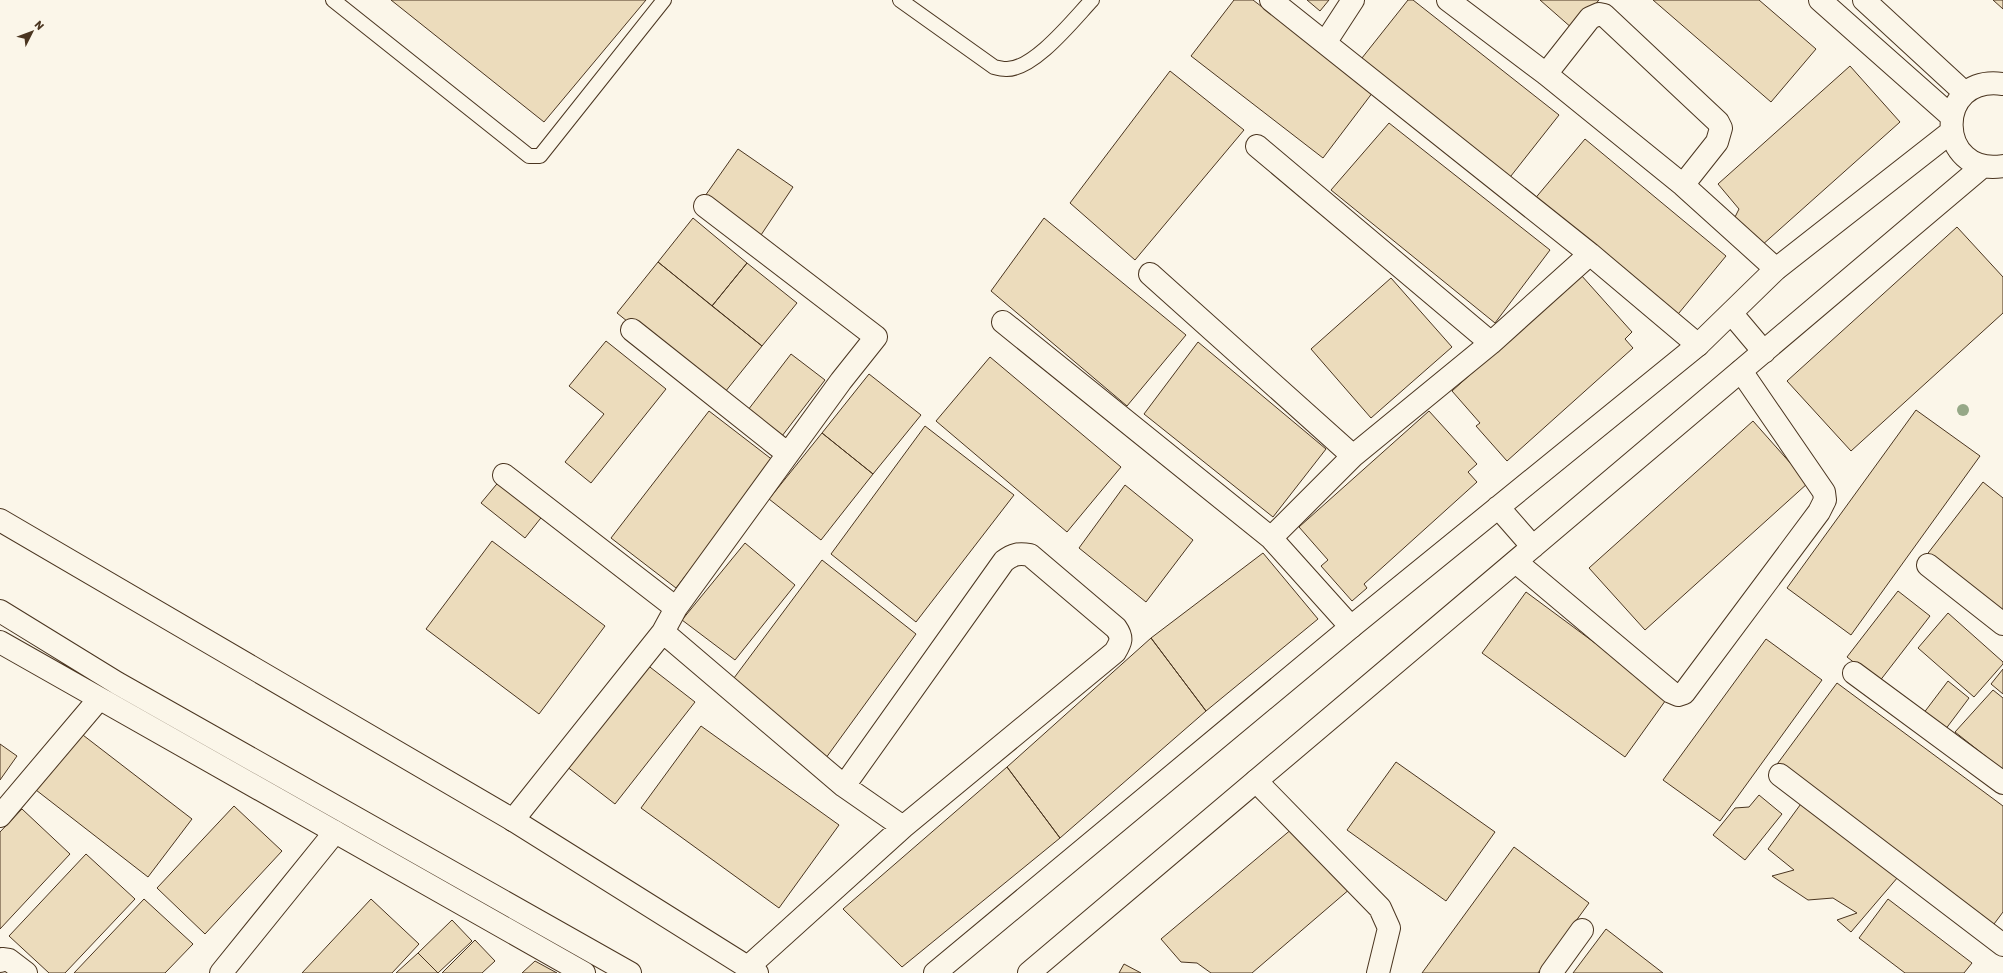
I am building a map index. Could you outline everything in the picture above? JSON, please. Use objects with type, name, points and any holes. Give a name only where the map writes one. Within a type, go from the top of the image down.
[{"type":"street","points":[[1271,0],[1590,254],[1698,345]]},
{"type":"street","points":[[1325,43],[1353,0]]},
{"type":"street","points":[[1448,0],[1546,74],[1683,185],[1776,269]]},
{"type":"street","points":[[1820,0],[1951,124]]},
{"type":"street","points":[[1864,0],[1965,93]]},
{"type":"street","points":[[1546,74],[1590,18],[1599,14],[1604,15],[1718,122],[1721,128],[1717,142],[1683,185]]},
{"type":"street","points":[[1993,166],[1971,161],[1962,154],[1955,144],[1951,124],[1956,104],[1965,93],[1977,86],[1992,83],[2003,84]]},
{"type":"street","points":[[935,973],[1351,627],[1698,345],[1732,314],[1776,269],[1951,124]]},
{"type":"street","points":[[1257,146],[1491,343]]},
{"type":"street","points":[[1029,973],[1741,371],[1993,166]]},
{"type":"street","points":[[513,820],[663,632],[676,608],[840,381],[876,337],[705,206]]},
{"type":"street","points":[[1271,538],[1354,456],[1491,343],[1590,254]]},
{"type":"street","points":[[1150,274],[1354,456]]},
{"type":"street","points":[[1732,314],[1764,352]]},
{"type":"street","points":[[1003,322],[1271,538],[1351,627]]},
{"type":"street","points":[[632,330],[788,454]]},
{"type":"street","points":[[1516,562],[1671,692],[1678,695],[1684,693],[1819,512],[1825,500],[1824,492],[1741,371]]},
{"type":"street","points":[[504,475],[676,608]]},
{"type":"street","points":[[1498,507],[1533,547]]},
{"type":"street","points":[[0,520],[513,820],[752,970],[903,827],[1115,652],[1121,643],[1121,635],[1116,628],[1030,555],[1021,553],[1013,555],[1004,561],[844,786]]},
{"type":"street","points":[[1928,565],[2003,624]]},
{"type":"street","points":[[0,611],[117,683],[630,973]]},
{"type":"street","points":[[663,632],[844,786],[903,827]]},
{"type":"street","points":[[0,642],[584,973]]},
{"type":"street","points":[[1854,673],[2003,783]]},
{"type":"street","points":[[0,816],[99,699]]},
{"type":"street","points":[[1780,775],[2003,945]]},
{"type":"street","points":[[1256,781],[1380,908],[1388,928],[1378,973]]},
{"type":"street","points":[[221,973],[335,832]]},
{"type":"street","points":[[1551,973],[1582,930]]},
{"type":"street","points":[[0,961],[9,960],[26,973]]},
{"type":"lane","points":[[332,0],[529,156],[534,157],[540,156],[664,0]]},
{"type":"lane","points":[[900,0],[994,67],[1007,69],[1018,67],[1040,54],[1092,0]]},
{"type":"building","points":[[391,0],[646,0],[544,122]]},
{"type":"building","points":[[1234,0],[1253,0],[1373,92],[1323,158],[1191,56]]},
{"type":"building","points":[[1307,0],[1329,0],[1320,11]]},
{"type":"building","points":[[1408,0],[1413,0],[1559,115],[1507,181],[1358,63]]},
{"type":"building","points":[[1540,0],[1599,0],[1573,29]]},
{"type":"building","points":[[1653,0],[1759,0],[1816,49],[1771,102]]},
{"type":"building","points":[[1993,0],[2003,0],[2003,9]]},
{"type":"building","points":[[1850,66],[1900,122],[1761,246],[1735,217],[1739,209],[1718,184]]},
{"type":"building","points":[[1170,71],[1244,130],[1135,260],[1070,203]]},
{"type":"building","points":[[1389,123],[1550,250],[1495,323],[1331,190]]},
{"type":"building","points":[[1585,139],[1726,256],[1674,319],[1533,201]]},
{"type":"building","points":[[738,149],[793,187],[761,235],[705,196]]},
{"type":"building","points":[[693,218],[747,263],[712,306],[658,262]]},
{"type":"building","points":[[1044,218],[1186,335],[1127,406],[991,291]]},
{"type":"building","points":[[1957,227],[2003,277],[2003,313],[1851,451],[1787,381]]},
{"type":"building","points":[[658,262],[762,346],[721,397],[617,313]]},
{"type":"building","points":[[747,263],[797,303],[762,346],[712,306]]},
{"type":"building","points":[[1581,275],[1632,332],[1625,339],[1633,348],[1507,461],[1476,426],[1480,423],[1452,391]]},
{"type":"building","points":[[1391,278],[1452,347],[1371,418],[1311,349]]},
{"type":"building","points":[[606,341],[666,389],[591,483],[565,462],[604,414],[569,386]]},
{"type":"building","points":[[1198,342],[1326,449],[1273,517],[1144,414]]},
{"type":"building","points":[[791,354],[825,380],[782,436],[748,410]]},
{"type":"building","points":[[990,357],[1121,467],[1067,532],[936,421]]},
{"type":"building","points":[[869,374],[921,415],[873,474],[822,433]]},
{"type":"building","points":[[1916,410],[1980,456],[1851,635],[1787,588]]},
{"type":"building","points":[[709,411],[774,461],[676,588],[611,538]]},
{"type":"building","points":[[1429,411],[1477,464],[1468,472],[1477,482],[1364,584],[1367,588],[1352,601],[1321,566],[1328,560],[1299,527]]},
{"type":"building","points":[[1753,421],[1808,483],[1645,630],[1589,568]]},
{"type":"building","points":[[925,426],[1014,495],[916,622],[831,554]]},
{"type":"building","points":[[822,433],[873,474],[821,540],[769,499]]},
{"type":"building","points":[[501,479],[544,514],[525,538],[481,503]]},
{"type":"building","points":[[1983,482],[2003,498],[2003,617],[1925,557]]},
{"type":"building","points":[[1125,485],[1193,540],[1146,602],[1079,548]]},
{"type":"building","points":[[492,541],[605,626],[539,714],[426,629]]},
{"type":"building","points":[[745,543],[795,585],[735,660],[682,620]]},
{"type":"building","points":[[1263,553],[1318,619],[1206,711],[1151,638]]},
{"type":"building","points":[[822,560],[916,634],[823,762],[731,682]]},
{"type":"building","points":[[1898,591],[1930,616],[1879,682],[1847,657]]},
{"type":"building","points":[[1526,592],[1668,697],[1625,757],[1482,653]]},
{"type":"building","points":[[1948,613],[2003,662],[2003,664],[1974,697],[1918,648]]},
{"type":"building","points":[[1151,638],[1206,711],[1060,838],[1007,767]]},
{"type":"building","points":[[1766,639],[1822,680],[1720,821],[1663,780]]},
{"type":"building","points":[[646,664],[695,702],[615,804],[566,766]]},
{"type":"building","points":[[2003,669],[2003,694],[1991,684]]},
{"type":"building","points":[[1948,681],[1969,698],[1945,730],[1923,714]]},
{"type":"building","points":[[1837,683],[2003,806],[2003,912],[1991,928],[1775,767]]},
{"type":"building","points":[[1993,690],[2003,698],[2003,770],[1955,732]]},
{"type":"building","points":[[701,726],[839,825],[779,908],[641,808]]},
{"type":"building","points":[[79,732],[192,819],[148,877],[36,790]]},
{"type":"building","points":[[0,744],[17,756],[0,780]]},
{"type":"building","points":[[1396,762],[1495,832],[1446,901],[1347,830]]},
{"type":"building","points":[[1007,767],[1060,838],[902,967],[843,909]]},
{"type":"building","points":[[1759,795],[1782,814],[1745,860],[1713,835],[1735,808],[1749,807]]},
{"type":"building","points":[[1803,801],[1898,877],[1851,932],[1837,920],[1857,913],[1833,898],[1808,900],[1772,876],[1794,870],[1768,849]]},
{"type":"building","points":[[234,806],[282,851],[205,934],[157,888]]},
{"type":"building","points":[[22,809],[70,854],[0,929],[0,832]]},
{"type":"building","points":[[1293,828],[1351,888],[1252,973],[1211,973],[1197,963],[1181,962],[1161,939]]},
{"type":"building","points":[[1514,847],[1589,903],[1538,973],[1422,973]]},
{"type":"building","points":[[86,854],[135,899],[65,973],[49,973],[9,936]]},
{"type":"building","points":[[144,899],[193,944],[165,973],[74,973]]},
{"type":"building","points":[[371,899],[419,944],[392,973],[302,973]]},
{"type":"building","points":[[1888,899],[1972,963],[1964,973],[1905,973],[1859,938]]},
{"type":"building","points":[[452,920],[472,941],[438,973],[418,953]]},
{"type":"building","points":[[1606,929],[1663,973],[1573,973]]},
{"type":"building","points":[[475,940],[495,961],[482,973],[442,973]]},
{"type":"building","points":[[418,953],[438,973],[396,973]]},
{"type":"building","points":[[535,961],[557,973],[522,973]]},
{"type":"building","points":[[1124,964],[1141,973],[1119,973]]}]
